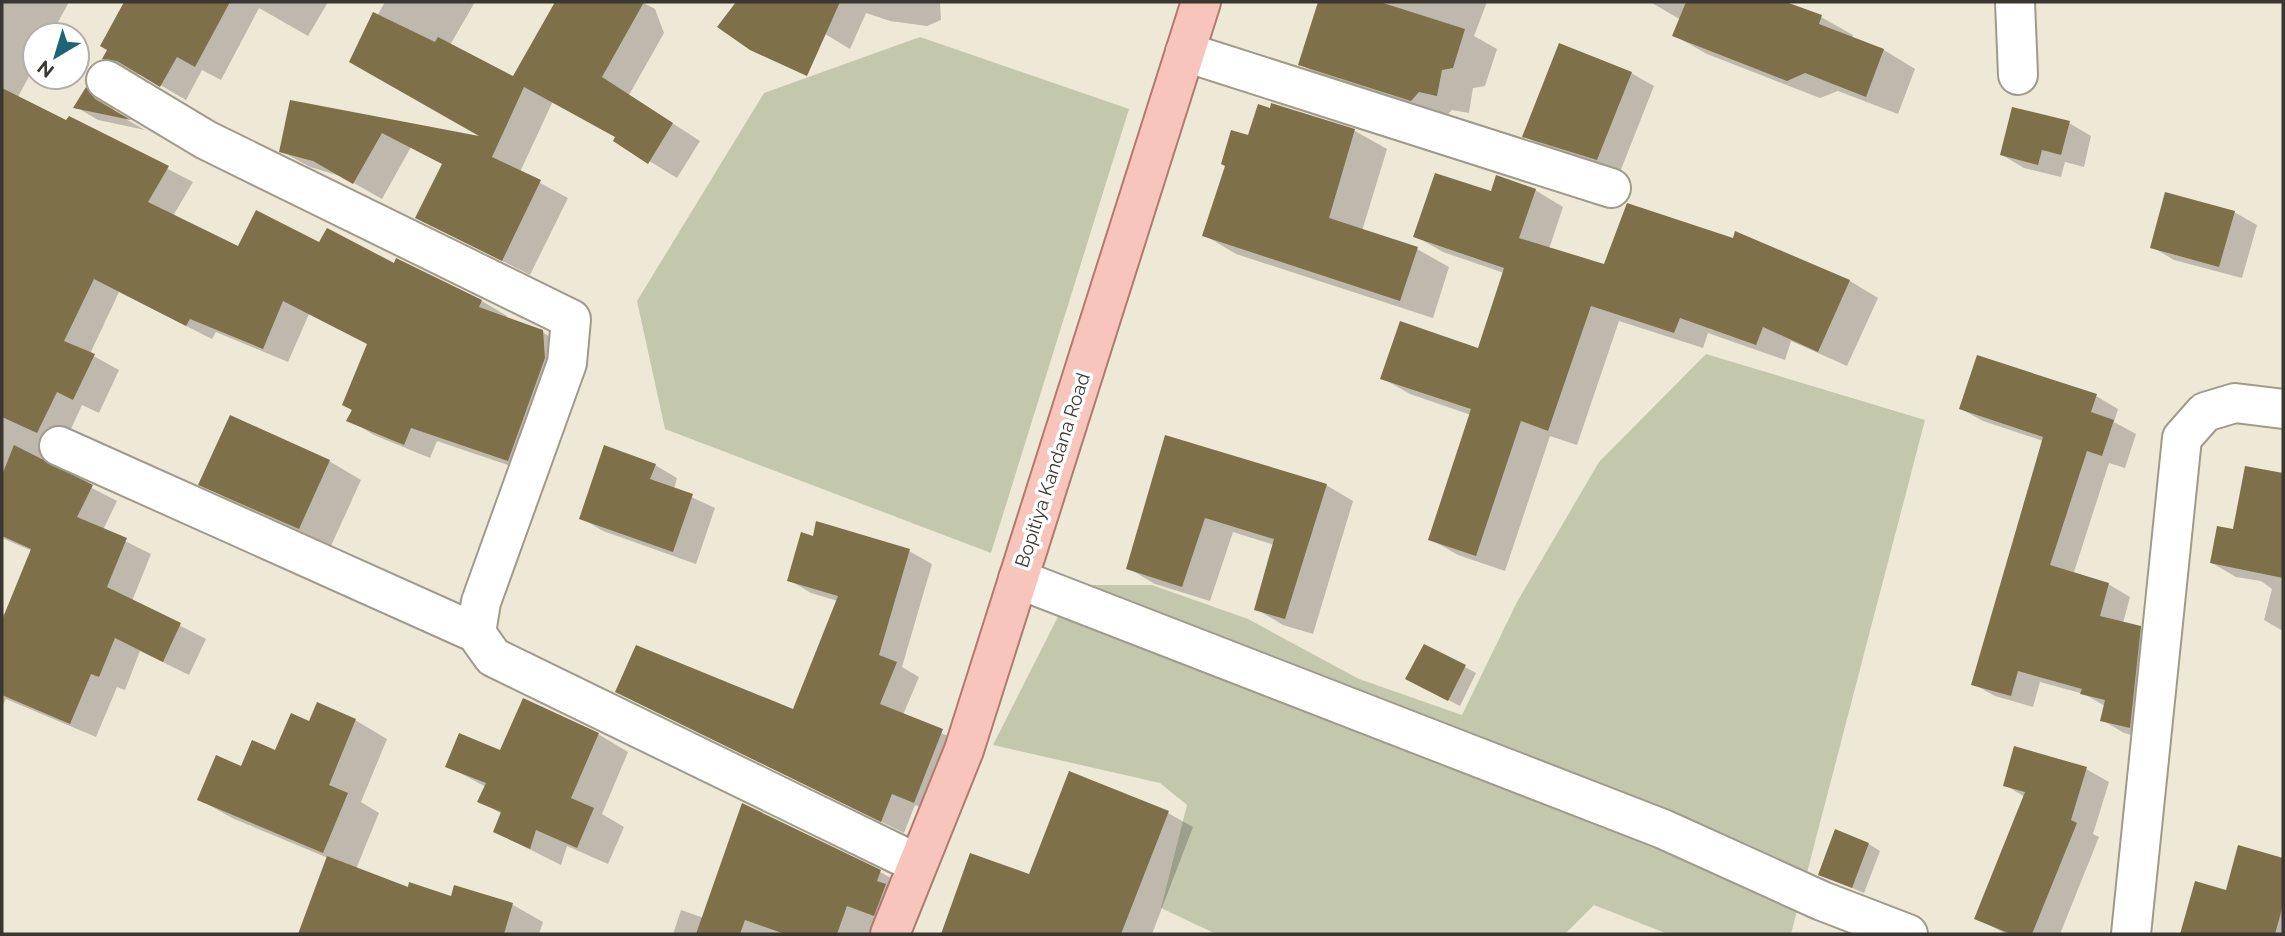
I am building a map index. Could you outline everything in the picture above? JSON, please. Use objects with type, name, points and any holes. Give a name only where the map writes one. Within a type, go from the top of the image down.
[{"type":"main road","name":"Bopitiya Kandana Road","points":[[890,934],[916,863],[964,750],[1201,2]]},
{"type":"street","points":[[2015,2],[2018,75]]},
{"type":"street","points":[[1185,52],[1611,188]]},
{"type":"street","points":[[106,80],[206,140],[571,319],[567,363],[481,602],[476,633]]},
{"type":"street","points":[[2131,934],[2182,438],[2205,412],[2235,402],[2283,409]]},
{"type":"street","points":[[58,446],[476,633],[493,657],[916,863]]},
{"type":"street","points":[[1018,579],[1663,829],[1822,901],[1908,934]]},
{"type":"green space","points":[[920,37],[1129,109],[991,553],[665,429],[637,301],[764,93]]},
{"type":"green space","points":[[1706,354],[1925,420],[1791,934],[1668,934],[1594,905],[1565,934],[1216,934],[1161,908],[1187,805],[1160,783],[993,745],[1074,585],[1152,585],[1248,619],[1359,679],[1462,715],[1517,602],[1599,462]]},
{"type":"building","points":[[124,2],[230,2],[195,67],[177,57],[160,87],[117,61],[102,59],[107,50],[100,46]]},
{"type":"building","points":[[555,2],[644,2],[602,77],[673,123],[648,164],[613,141],[615,137],[524,87],[492,157],[541,180],[502,261],[415,218],[442,164],[382,133],[353,184],[313,161],[279,152],[290,100],[479,136],[349,62],[373,12],[435,42],[438,37],[513,76]]},
{"type":"building","points":[[736,2],[840,2],[807,76],[750,50],[717,27]]},
{"type":"building","points":[[1318,2],[1380,2],[1465,29],[1453,68],[1442,70],[1437,96],[1419,92],[1411,101],[1298,65]]},
{"type":"building","points":[[1686,2],[1786,2],[1822,15],[1819,24],[1884,49],[1866,97],[1805,73],[1787,81],[1672,36]]},
{"type":"building","points":[[1559,43],[1632,72],[1597,160],[1522,137]]},
{"type":"building","points":[[2,88],[66,120],[69,116],[169,166],[148,202],[238,246],[256,210],[319,242],[327,228],[394,263],[396,258],[482,300],[479,307],[543,330],[545,358],[508,461],[411,428],[404,445],[346,421],[352,410],[342,405],[367,344],[283,301],[263,349],[190,319],[186,326],[94,279],[64,341],[95,354],[73,400],[57,392],[37,433],[2,417]]},
{"type":"building","points":[[84,91],[89,91],[95,99],[131,120],[73,108]]},
{"type":"building","points":[[1271,103],[1355,129],[1329,218],[1418,247],[1400,301],[1202,236],[1225,166],[1221,164],[1231,130],[1248,135],[1258,104],[1270,108]]},
{"type":"building","points":[[2012,107],[2070,121],[2061,155],[2042,150],[2038,165],[2000,155]]},
{"type":"building","points":[[1435,173],[1491,191],[1496,175],[1536,189],[1519,238],[1604,264],[1627,203],[1733,238],[1735,231],[1850,280],[1818,352],[1763,327],[1756,345],[1680,318],[1674,333],[1591,306],[1548,431],[1521,421],[1476,556],[1428,540],[1471,409],[1380,379],[1400,321],[1478,348],[1504,268],[1413,237]]},
{"type":"building","points":[[2165,192],[2235,211],[2219,267],[2150,248]]},
{"type":"building","points":[[1977,355],[2097,394],[2091,412],[2114,420],[2102,456],[2087,451],[2050,565],[2109,583],[2100,616],[2141,626],[2130,728],[2100,721],[2105,700],[2080,694],[2082,689],[2018,671],[2011,696],[1971,685],[2043,437],[1959,409]]},
{"type":"building","points":[[230,415],[330,460],[299,529],[198,485]]},
{"type":"building","points":[[1165,435],[1327,484],[1285,619],[1254,610],[1274,539],[1205,518],[1182,587],[1126,569]]},
{"type":"building","points":[[14,445],[93,485],[77,517],[127,538],[107,587],[181,623],[163,662],[115,638],[99,677],[91,674],[70,724],[2,695],[2,620],[31,549],[2,536],[2,475]]},
{"type":"building","points":[[604,445],[656,464],[650,479],[693,494],[673,552],[579,519]]},
{"type":"building","points":[[2245,466],[2283,473],[2283,578],[2210,563],[2217,526],[2233,529]]},
{"type":"building","points":[[816,521],[910,549],[879,655],[897,662],[880,704],[943,729],[914,803],[892,794],[881,822],[615,692],[636,645],[793,709],[838,596],[787,581],[801,532],[813,536]]},
{"type":"building","points":[[1424,644],[1466,665],[1448,701],[1405,679]]},
{"type":"building","points":[[523,698],[599,733],[571,798],[594,808],[577,848],[536,830],[530,849],[493,832],[501,812],[477,802],[486,783],[445,767],[459,733],[500,750]]},
{"type":"building","points":[[317,702],[356,719],[329,785],[348,793],[323,853],[197,800],[216,755],[241,766],[252,740],[275,750],[291,713],[309,721]]},
{"type":"building","points":[[2014,746],[2087,767],[2071,820],[2077,823],[2032,934],[2011,934],[1974,919],[2025,792],[2003,786]]},
{"type":"building","points":[[1069,771],[1169,811],[1121,934],[941,934],[970,853],[1029,874]]},
{"type":"building","points":[[742,803],[881,870],[877,881],[886,884],[874,916],[847,906],[837,934],[785,934],[745,920],[740,934],[696,934]]},
{"type":"building","points":[[1835,829],[1869,843],[1852,888],[1818,875]]},
{"type":"building","points":[[2238,845],[2283,858],[2283,905],[2275,934],[2180,934],[2195,881],[2226,890]]},
{"type":"building","points":[[327,856],[408,887],[409,882],[451,896],[454,885],[513,903],[504,934],[298,934]]}]
